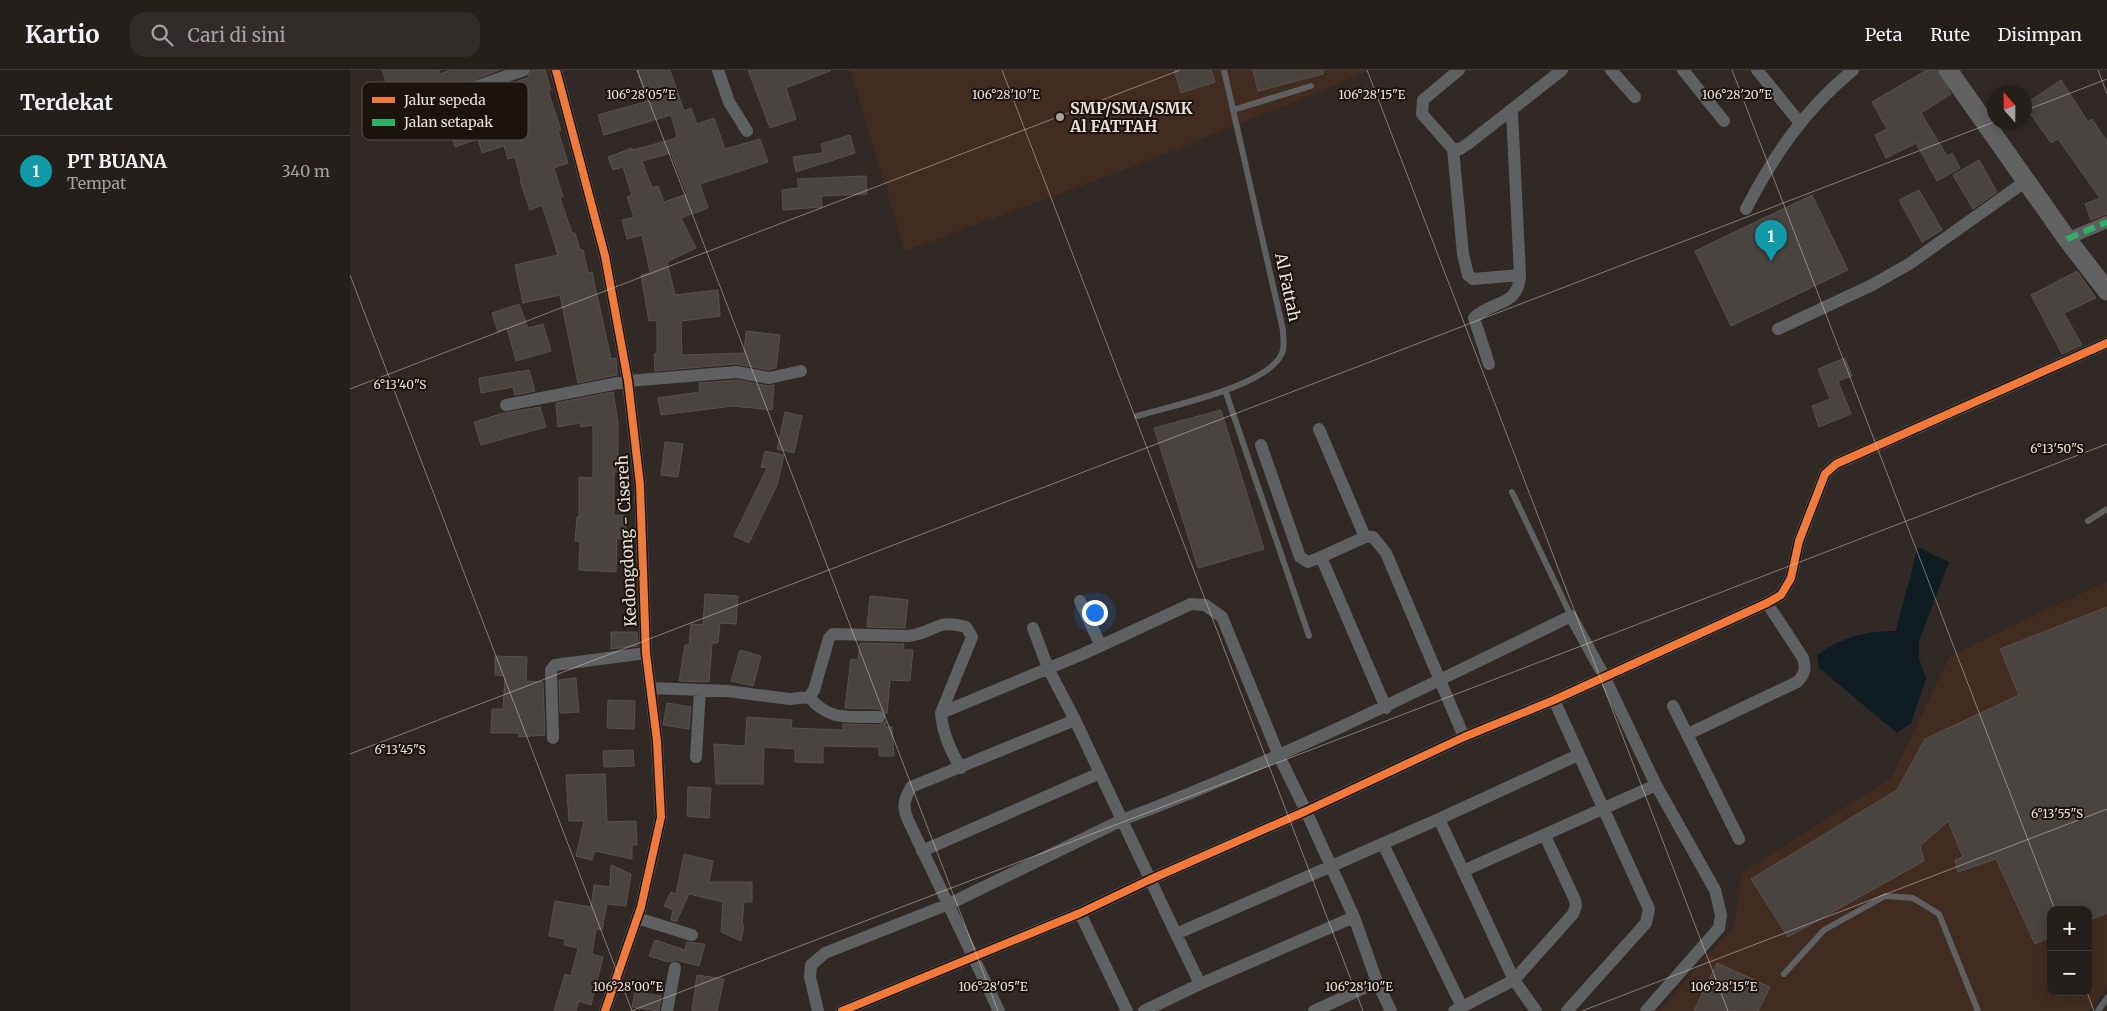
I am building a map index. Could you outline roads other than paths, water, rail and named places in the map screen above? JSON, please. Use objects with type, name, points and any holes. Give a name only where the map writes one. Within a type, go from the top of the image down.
[{"type":"street","points":[[489,82],[524,70]]},
{"type":"street","name":"Kedongdong - Cisereh","points":[[556,70],[605,256],[628,381],[640,485],[646,653],[652,688],[661,817],[637,918],[605,1011]]},
{"type":"street","points":[[718,70],[730,102],[747,131]]},
{"type":"street","points":[[1453,149],[1460,149],[1469,144],[1512,112],[1562,70]]},
{"type":"street","points":[[1611,70],[1635,97]]},
{"type":"street","points":[[1683,70],[1724,121]]},
{"type":"street","points":[[1758,70],[1800,123]]},
{"type":"street","points":[[1746,209],[1769,165],[1800,123],[1826,92],[1853,70]]},
{"type":"street","points":[[1948,70],[2066,239],[2107,291]]},
{"type":"street","points":[[1457,71],[1423,100],[1422,114],[1453,149],[1463,254],[1468,275],[1473,279],[1520,276]]},
{"type":"street","points":[[1489,364],[1474,318],[1480,312],[1512,298],[1518,292],[1520,276],[1512,112]]},
{"type":"street","points":[[1778,329],[1872,285],[1909,264],[2026,181]]},
{"type":"street","points":[[2066,239],[2107,222]]},
{"type":"street","points":[[842,1011],[1080,913],[1464,737],[1554,700],[1768,603],[1781,595],[1791,578],[1799,540],[1824,474],[1836,464],[2107,342]]},
{"type":"street","points":[[506,406],[628,381],[737,372],[769,378],[800,371]]},
{"type":"street","points":[[1319,429],[1365,537]]},
{"type":"street","points":[[1261,445],[1300,557],[1308,562],[1365,537],[1373,538],[1386,553],[1464,737]]},
{"type":"street","points":[[1321,557],[1386,708]]},
{"type":"street","points":[[1080,601],[1100,644]]},
{"type":"street","points":[[1688,734],[1797,682],[1804,675],[1806,666],[1803,658],[1768,603]]},
{"type":"street","points":[[942,713],[1191,604],[1205,605],[1222,617],[1279,756],[1354,917],[1377,982],[1391,1011]]},
{"type":"street","points":[[818,1011],[810,977],[811,966],[820,956],[949,904],[1122,820],[1279,756],[1386,708],[1572,616],[1604,676],[1656,785],[1715,890],[1721,915],[1719,928],[1646,1011]]},
{"type":"street","points":[[652,688],[727,691],[790,699],[809,696],[814,690],[829,638],[832,634],[918,635],[943,623],[950,622],[966,627],[972,637],[942,713],[942,721],[954,757],[961,768]]},
{"type":"street","points":[[1033,628],[1048,668],[1075,720],[1149,880],[1200,984]]},
{"type":"street","points":[[553,738],[551,670],[555,666],[646,653]]},
{"type":"street","points":[[696,757],[700,690]]},
{"type":"street","points":[[809,696],[822,711],[832,716],[879,718]]},
{"type":"street","points":[[1554,700],[1649,909],[1649,917],[1567,1011]]},
{"type":"street","points":[[1673,706],[1739,839]]},
{"type":"street","points":[[999,1011],[903,810],[904,800],[911,788],[1075,720]]},
{"type":"street","points":[[1176,934],[1383,844],[1578,755]]},
{"type":"street","points":[[922,851],[1100,773]]},
{"type":"street","points":[[1464,871],[1604,810],[1641,790],[1656,785]]},
{"type":"street","points":[[1438,819],[1514,980],[1536,1011]]},
{"type":"street","points":[[1383,844],[1458,1009],[1514,980],[1573,914],[1576,906],[1575,900],[1545,836]]},
{"type":"street","points":[[1080,913],[1127,1011]]},
{"type":"street","points":[[1144,1011],[1200,984],[1354,917]]},
{"type":"street","points":[[637,918],[692,935]]},
{"type":"street","points":[[667,1011],[675,968]]},
{"type":"street","points":[[1314,1011],[1377,982]]},
{"type":"lane","name":"Al Fattah","points":[[1137,416],[1250,381],[1273,367],[1283,352],[1283,330],[1224,70]]},
{"type":"lane","points":[[1233,110],[1311,86]]},
{"type":"lane","points":[[1225,390],[1309,636]]},
{"type":"lane","points":[[1512,492],[1572,616]]},
{"type":"lane","points":[[2088,521],[2107,509]]},
{"type":"lane","points":[[1784,974],[1824,930],[1885,896],[1913,898],[1938,914],[1978,1011]]},
{"type":"lane","points":[[2098,1011],[2107,998]]},
{"type":"place","name":"SMP/SMA/SMK Al FATTAH","points":[[1060,117]]},
{"type":"place","name":"PT BUANA","points":[[1771,261]]}]
